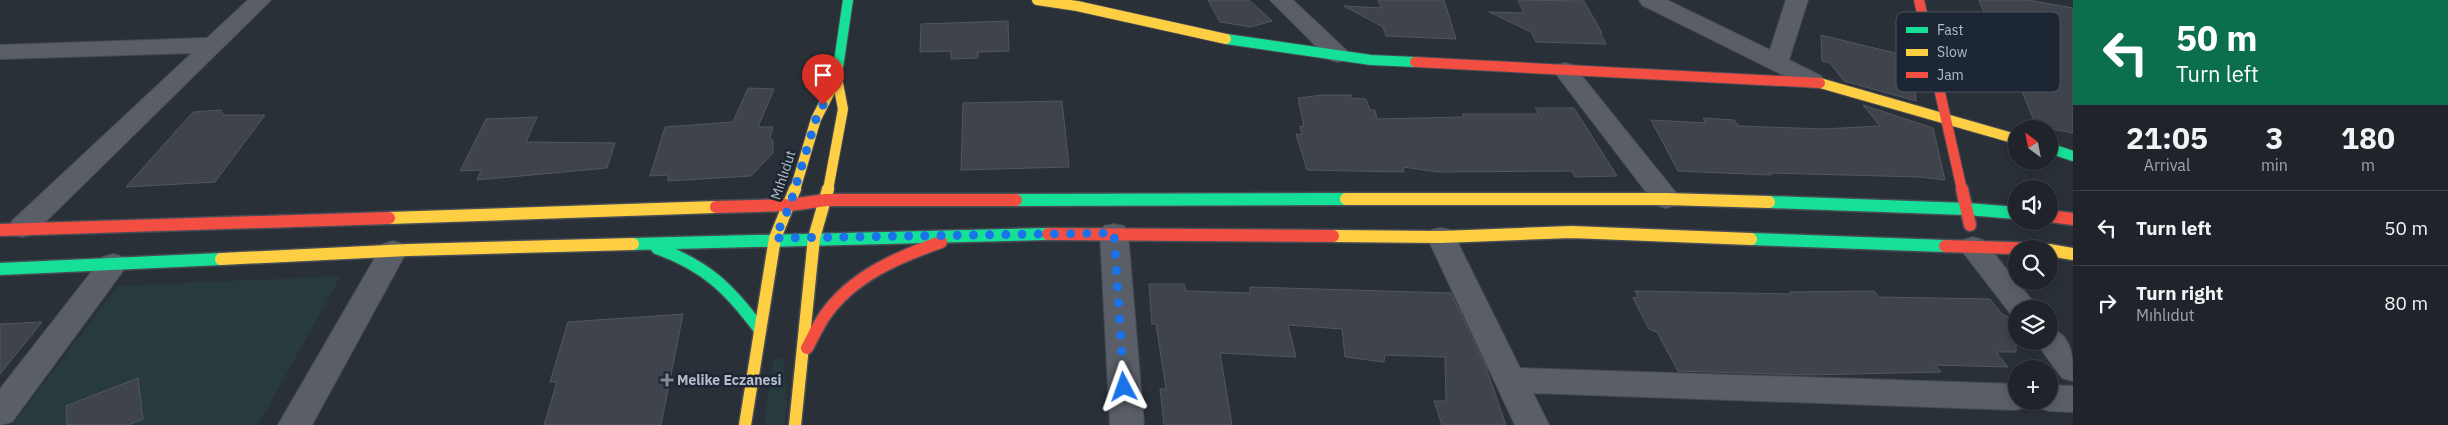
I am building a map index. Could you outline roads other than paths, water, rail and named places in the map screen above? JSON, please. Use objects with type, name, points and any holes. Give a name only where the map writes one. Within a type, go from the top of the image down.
[{"type":"main road","points":[[795,425],[814,238],[826,200],[843,109],[837,78],[848,0]]},
{"type":"main road","points":[[1036,0],[1063,2],[1222,38],[1371,60],[1813,81],[2008,137]]},
{"type":"main road","name":"Mıhlıdut","points":[[745,425],[775,238],[790,205],[816,119],[837,78]]},
{"type":"main road","points":[[1940,92],[1967,209],[1973,247]]},
{"type":"main road","points":[[2058,151],[2073,156]]},
{"type":"main road","points":[[11,229],[790,205],[826,200],[1666,199],[1967,209],[2008,212]]},
{"type":"main road","points":[[2058,217],[2073,219]]},
{"type":"main road","points":[[0,269],[393,251],[775,238],[969,234],[1114,233],[1441,237],[1571,232],[2008,248]]},
{"type":"main road","points":[[802,358],[827,312],[852,285],[880,267],[908,254],[969,234]]},
{"type":"main road","points":[[636,243],[685,256],[709,271],[728,287],[760,330]]},
{"type":"main road","points":[[2058,252],[2073,254]]},
{"type":"street","points":[[11,229],[213,46],[260,0]]},
{"type":"street","points":[[1281,0],[1338,55]]},
{"type":"street","points":[[1650,0],[1813,81]]},
{"type":"street","points":[[1777,64],[1797,0]]},
{"type":"street","points":[[0,52],[213,46]]},
{"type":"street","points":[[1565,70],[1666,199]]},
{"type":"street","points":[[1114,233],[1127,425]]},
{"type":"street","points":[[1441,237],[1512,380],[1532,425]]},
{"type":"street","points":[[1973,247],[2017,300]]},
{"type":"street","points":[[295,425],[393,251]]},
{"type":"street","points":[[0,413],[112,264]]},
{"type":"street","points":[[2058,350],[2073,369]]},
{"type":"street","points":[[1512,380],[2008,397]]},
{"type":"street","points":[[2058,398],[2073,399]]},
{"type":"place","name":"Melike Eczanesi","points":[[667,380]]}]
